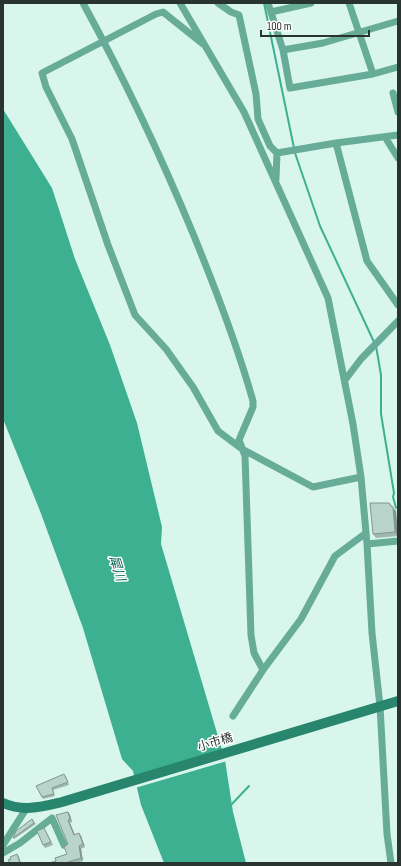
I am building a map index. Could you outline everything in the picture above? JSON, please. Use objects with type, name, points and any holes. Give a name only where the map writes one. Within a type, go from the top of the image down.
[{"type":"main road","name":"小市橋","points":[[26,809],[62,802],[398,700]]},
{"type":"main road","points":[[3,803],[14,808],[26,809]]},
{"type":"street","points":[[83,3],[103,40],[177,195],[218,294],[242,360],[253,401],[253,407],[239,440],[245,456],[251,635],[254,653],[263,670]]},
{"type":"street","points":[[180,3],[208,48],[244,112],[328,298],[345,380],[361,477],[368,544],[377,706],[391,863]]},
{"type":"street","points":[[218,3],[231,12],[239,15],[256,94],[258,119],[270,146],[277,153],[276,182]]},
{"type":"street","points":[[268,3],[283,50],[290,88],[373,74],[398,67]]},
{"type":"street","points":[[271,12],[311,3]]},
{"type":"street","points":[[349,3],[373,74]]},
{"type":"street","points":[[208,48],[163,12],[103,40],[42,72],[46,87],[72,139],[108,245],[135,315],[166,349],[193,388],[218,431],[242,449],[313,487],[361,477]]},
{"type":"street","points":[[283,50],[323,44],[398,21]]},
{"type":"street","points":[[393,93],[398,112]]},
{"type":"street","points":[[277,153],[336,143],[398,135]]},
{"type":"street","points":[[385,137],[398,158]]},
{"type":"street","points":[[336,143],[367,261],[398,305]]},
{"type":"street","points":[[345,380],[373,347],[398,321]]},
{"type":"street","points":[[233,716],[263,670],[301,619],[335,556],[366,533]]},
{"type":"street","points":[[368,544],[398,541]]},
{"type":"street","points":[[3,845],[26,809]]},
{"type":"street","points":[[3,852],[20,843],[52,818],[64,845]]},
{"type":"water","name":"犀川","points":[[3,109],[52,188],[75,259],[110,345],[137,423],[162,527],[161,544],[225,760],[233,812],[246,863],[164,863],[141,805],[133,771],[122,759],[83,628],[40,511],[3,419]]},
{"type":"pier","points":[[223,750],[227,761],[135,788],[132,777]]},
{"type":"building","points":[[370,503],[389,503],[393,507],[395,532],[373,534]]},
{"type":"building","points":[[64,774],[68,782],[52,788],[54,794],[42,797],[36,786]]},
{"type":"building","points":[[68,812],[70,819],[68,820],[74,835],[79,833],[83,844],[79,846],[81,858],[65,863],[49,863],[56,861],[55,858],[67,854],[64,847],[68,844],[56,815]]},
{"type":"building","points":[[32,819],[34,823],[13,838],[16,831]]},
{"type":"building","points":[[44,828],[51,842],[43,845],[37,831]]},
{"type":"building","points":[[17,854],[20,863],[10,863],[8,860],[11,859],[10,857]]},
{"type":"waterway","points":[[264,3],[294,148]]},
{"type":"waterway","points":[[295,153],[320,226],[374,342]]},
{"type":"waterway","points":[[376,346],[381,375],[381,414],[394,493],[393,497],[396,508]]},
{"type":"waterway","points":[[230,806],[249,786]]}]
